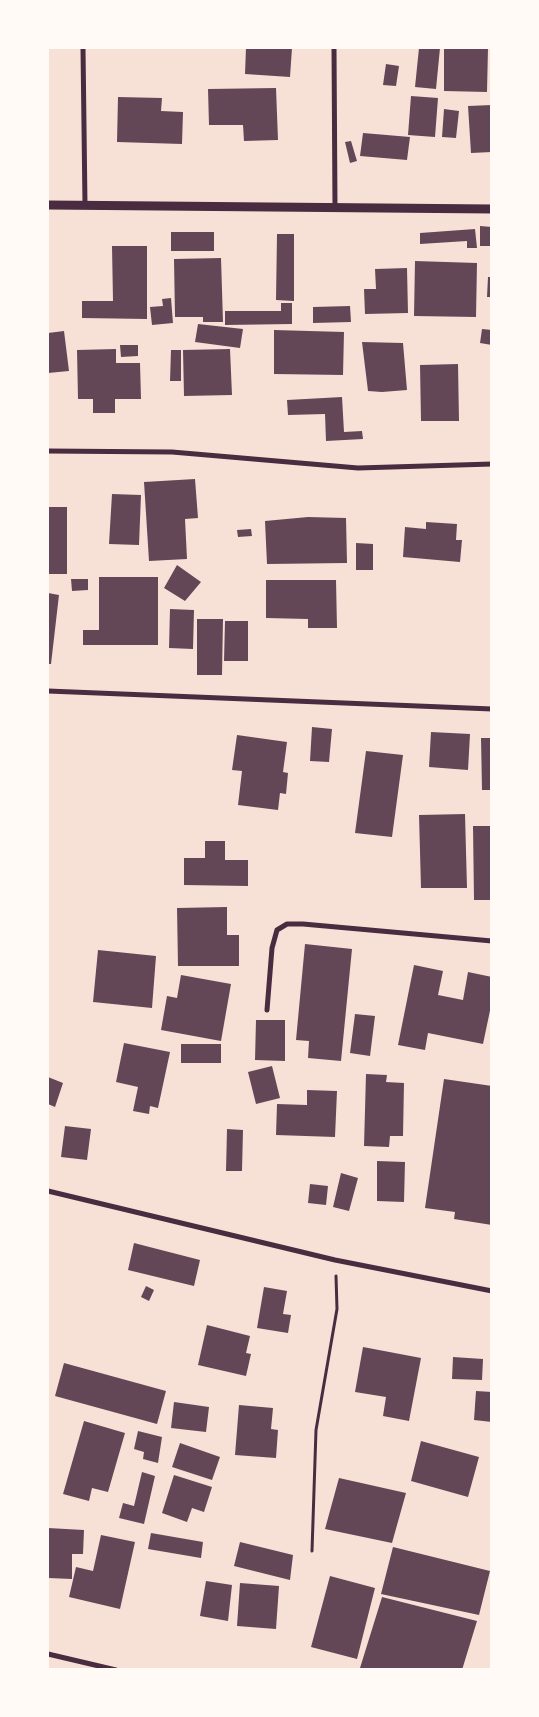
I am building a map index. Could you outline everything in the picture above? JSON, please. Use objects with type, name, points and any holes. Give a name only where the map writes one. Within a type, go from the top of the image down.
[{"type":"street","points":[[82,48],[85,204]]},
{"type":"street","points":[[334,48],[335,208]]},
{"type":"street","points":[[48,205],[492,209]]},
{"type":"street","points":[[48,450],[172,452],[358,468],[492,464]]},
{"type":"street","points":[[48,691],[492,709]]},
{"type":"street","points":[[266,1010],[272,948],[277,930],[287,924],[492,941]]},
{"type":"street","points":[[48,1191],[335,1260],[492,1291]]},
{"type":"street","points":[[48,1654],[116,1670]]},
{"type":"path","points":[[312,1551],[316,1430],[338,1310],[335,1260]]},
{"type":"building","points":[[246,48],[292,48],[290,77],[245,74]]},
{"type":"building","points":[[419,48],[440,48],[436,89],[415,87]]},
{"type":"building","points":[[444,48],[488,48],[487,92],[444,91]]},
{"type":"building","points":[[386,64],[399,66],[396,86],[383,85]]},
{"type":"building","points":[[276,88],[278,140],[244,141],[243,125],[209,125],[208,89]]},
{"type":"building","points":[[411,96],[438,98],[435,137],[408,135]]},
{"type":"building","points":[[118,97],[162,98],[161,111],[183,112],[182,144],[117,142]]},
{"type":"building","points":[[492,105],[492,152],[471,153],[468,106]]},
{"type":"building","points":[[444,109],[459,111],[456,138],[442,137]]},
{"type":"building","points":[[363,133],[410,137],[407,160],[360,156]]},
{"type":"building","points":[[351,141],[357,161],[350,163],[345,142]]},
{"type":"building","points":[[480,226],[492,227],[492,246],[480,246]]},
{"type":"building","points":[[475,229],[477,248],[467,248],[467,241],[420,244],[420,233]]},
{"type":"building","points":[[171,232],[214,232],[214,251],[171,251]]},
{"type":"building","points":[[277,234],[294,234],[294,301],[276,300]]},
{"type":"building","points":[[112,246],[147,246],[147,319],[82,318],[82,301],[113,301]]},
{"type":"building","points":[[221,258],[223,322],[203,322],[203,317],[175,317],[174,259]]},
{"type":"building","points":[[415,261],[477,263],[476,317],[414,316]]},
{"type":"building","points":[[407,268],[408,313],[365,314],[364,289],[376,289],[375,269]]},
{"type":"building","points":[[488,277],[492,277],[492,297],[487,297]]},
{"type":"building","points":[[171,298],[173,323],[152,325],[150,307],[163,306],[162,299]]},
{"type":"building","points":[[281,303],[292,303],[292,324],[225,325],[225,311],[281,311]]},
{"type":"building","points":[[350,306],[351,322],[313,323],[313,307]]},
{"type":"building","points":[[198,324],[243,329],[240,348],[195,342]]},
{"type":"building","points":[[482,329],[492,330],[492,345],[480,343]]},
{"type":"building","points":[[274,330],[344,332],[343,375],[274,374]]},
{"type":"building","points":[[64,331],[69,371],[48,373],[48,333]]},
{"type":"building","points":[[362,342],[403,343],[407,390],[368,391]]},
{"type":"building","points":[[120,345],[138,345],[138,356],[121,357]]},
{"type":"building","points":[[116,349],[116,363],[140,363],[141,399],[115,399],[115,413],[93,413],[93,399],[78,399],[77,350]]},
{"type":"building","points":[[230,349],[232,395],[184,396],[183,350]]},
{"type":"building","points":[[171,350],[181,350],[181,381],[170,381]]},
{"type":"building","points":[[458,364],[459,421],[421,421],[420,365]]},
{"type":"building","points":[[342,397],[344,432],[362,431],[363,439],[326,441],[325,414],[288,415],[287,400]]},
{"type":"building","points":[[195,479],[198,518],[185,519],[187,559],[149,561],[144,482]]},
{"type":"building","points":[[112,494],[141,495],[139,545],[109,544]]},
{"type":"building","points":[[48,507],[67,507],[67,574],[48,574]]},
{"type":"building","points":[[308,517],[346,518],[347,563],[267,564],[265,521]]},
{"type":"building","points":[[426,522],[457,524],[456,540],[462,540],[460,562],[403,557],[405,527],[426,529]]},
{"type":"building","points":[[251,529],[252,536],[238,537],[237,530]]},
{"type":"building","points":[[356,543],[373,544],[373,570],[356,570]]},
{"type":"building","points":[[177,565],[201,582],[185,601],[164,588]]},
{"type":"building","points":[[99,577],[158,577],[158,645],[83,645],[83,630],[99,630]]},
{"type":"building","points":[[71,579],[88,579],[88,590],[72,591]]},
{"type":"building","points":[[266,580],[336,580],[337,628],[308,628],[308,619],[266,618]]},
{"type":"building","points":[[48,593],[59,595],[51,664],[48,664]]},
{"type":"building","points":[[170,609],[194,610],[193,649],[169,648]]},
{"type":"building","points":[[197,619],[223,619],[222,675],[197,675]]},
{"type":"building","points":[[225,621],[248,621],[248,661],[224,661]]},
{"type":"building","points":[[312,727],[332,729],[329,762],[310,761]]},
{"type":"building","points":[[431,732],[470,734],[468,770],[429,767]]},
{"type":"building","points":[[237,735],[287,742],[283,772],[288,773],[286,794],[280,793],[278,810],[238,805],[242,771],[232,770]]},
{"type":"building","points":[[481,738],[492,738],[492,790],[482,790]]},
{"type":"building","points":[[366,751],[403,755],[392,837],[355,833]]},
{"type":"building","points":[[465,814],[467,888],[421,888],[419,815]]},
{"type":"building","points":[[473,826],[492,826],[492,900],[474,900]]},
{"type":"building","points":[[205,841],[225,841],[225,860],[248,860],[248,886],[184,885],[184,858],[205,858]]},
{"type":"building","points":[[227,907],[227,935],[239,935],[239,966],[178,966],[177,908]]},
{"type":"building","points":[[305,944],[352,949],[341,1061],[308,1058],[309,1041],[296,1040]]},
{"type":"building","points":[[98,950],[156,956],[152,1008],[93,1002]]},
{"type":"building","points":[[414,965],[443,971],[438,995],[463,1000],[468,972],[492,977],[492,1001],[483,1044],[428,1033],[425,1050],[398,1045]]},
{"type":"building","points":[[181,975],[231,984],[221,1041],[161,1030],[167,996],[177,998]]},
{"type":"building","points":[[355,1014],[375,1016],[370,1056],[350,1053]]},
{"type":"building","points":[[256,1020],[285,1020],[285,1061],[255,1060]]},
{"type":"building","points":[[124,1043],[170,1052],[158,1108],[150,1106],[149,1114],[133,1111],[138,1087],[116,1082]]},
{"type":"building","points":[[181,1044],[221,1044],[221,1063],[181,1063]]},
{"type":"building","points":[[272,1066],[280,1098],[256,1104],[248,1072]]},
{"type":"building","points":[[366,1074],[387,1075],[386,1082],[404,1083],[403,1136],[390,1136],[389,1147],[364,1146]]},
{"type":"building","points":[[48,1077],[63,1083],[55,1107],[48,1104]]},
{"type":"building","points":[[444,1079],[492,1086],[492,1225],[454,1219],[455,1212],[425,1208]]},
{"type":"building","points":[[307,1090],[337,1091],[335,1137],[276,1135],[277,1104],[307,1105]]},
{"type":"building","points":[[65,1126],[91,1129],[87,1160],[61,1157]]},
{"type":"building","points":[[227,1129],[243,1130],[242,1171],[226,1171]]},
{"type":"building","points":[[377,1161],[405,1162],[404,1202],[377,1201]]},
{"type":"building","points":[[341,1173],[358,1178],[349,1211],[333,1207]]},
{"type":"building","points":[[310,1184],[328,1186],[326,1205],[308,1203]]},
{"type":"building","points":[[134,1243],[200,1260],[194,1286],[128,1270]]},
{"type":"building","points":[[146,1286],[154,1290],[149,1301],[141,1297]]},
{"type":"building","points":[[264,1287],[287,1291],[283,1314],[291,1315],[288,1333],[257,1328]]},
{"type":"building","points":[[207,1325],[250,1336],[246,1353],[251,1354],[246,1376],[198,1365]]},
{"type":"building","points":[[363,1347],[421,1358],[409,1421],[383,1416],[386,1397],[355,1392]]},
{"type":"building","points":[[453,1357],[483,1359],[482,1380],[452,1379]]},
{"type":"building","points":[[64,1363],[166,1391],[157,1424],[55,1396]]},
{"type":"building","points":[[476,1391],[492,1392],[492,1422],[474,1420]]},
{"type":"building","points":[[174,1402],[209,1407],[206,1432],[171,1428]]},
{"type":"building","points":[[239,1405],[273,1408],[271,1429],[278,1430],[276,1458],[235,1455]]},
{"type":"building","points":[[84,1421],[125,1433],[108,1492],[92,1488],[89,1501],[63,1494]]},
{"type":"building","points":[[138,1431],[162,1437],[158,1463],[143,1459],[144,1452],[134,1449]]},
{"type":"building","points":[[421,1441],[479,1457],[468,1497],[411,1481]]},
{"type":"building","points":[[180,1443],[220,1457],[212,1480],[172,1467]]},
{"type":"building","points":[[142,1472],[155,1476],[144,1524],[119,1518],[123,1503],[134,1506]]},
{"type":"building","points":[[174,1475],[212,1487],[204,1512],[192,1508],[187,1522],[162,1513]]},
{"type":"building","points":[[339,1478],[406,1493],[392,1543],[325,1529]]},
{"type":"building","points":[[48,1528],[84,1530],[83,1554],[72,1554],[72,1579],[48,1578]]},
{"type":"building","points":[[151,1533],[203,1542],[201,1558],[148,1549]]},
{"type":"building","points":[[101,1535],[135,1542],[120,1609],[69,1597],[76,1567],[93,1571]]},
{"type":"building","points":[[240,1542],[293,1555],[290,1580],[234,1566]]},
{"type":"building","points":[[393,1547],[490,1571],[479,1615],[381,1594]]},
{"type":"building","points":[[330,1576],[375,1588],[357,1659],[311,1647]]},
{"type":"building","points":[[206,1581],[232,1585],[228,1621],[200,1616]]},
{"type":"building","points":[[240,1583],[279,1586],[276,1629],[237,1626]]},
{"type":"building","points":[[382,1597],[477,1621],[462,1670],[360,1668]]}]
